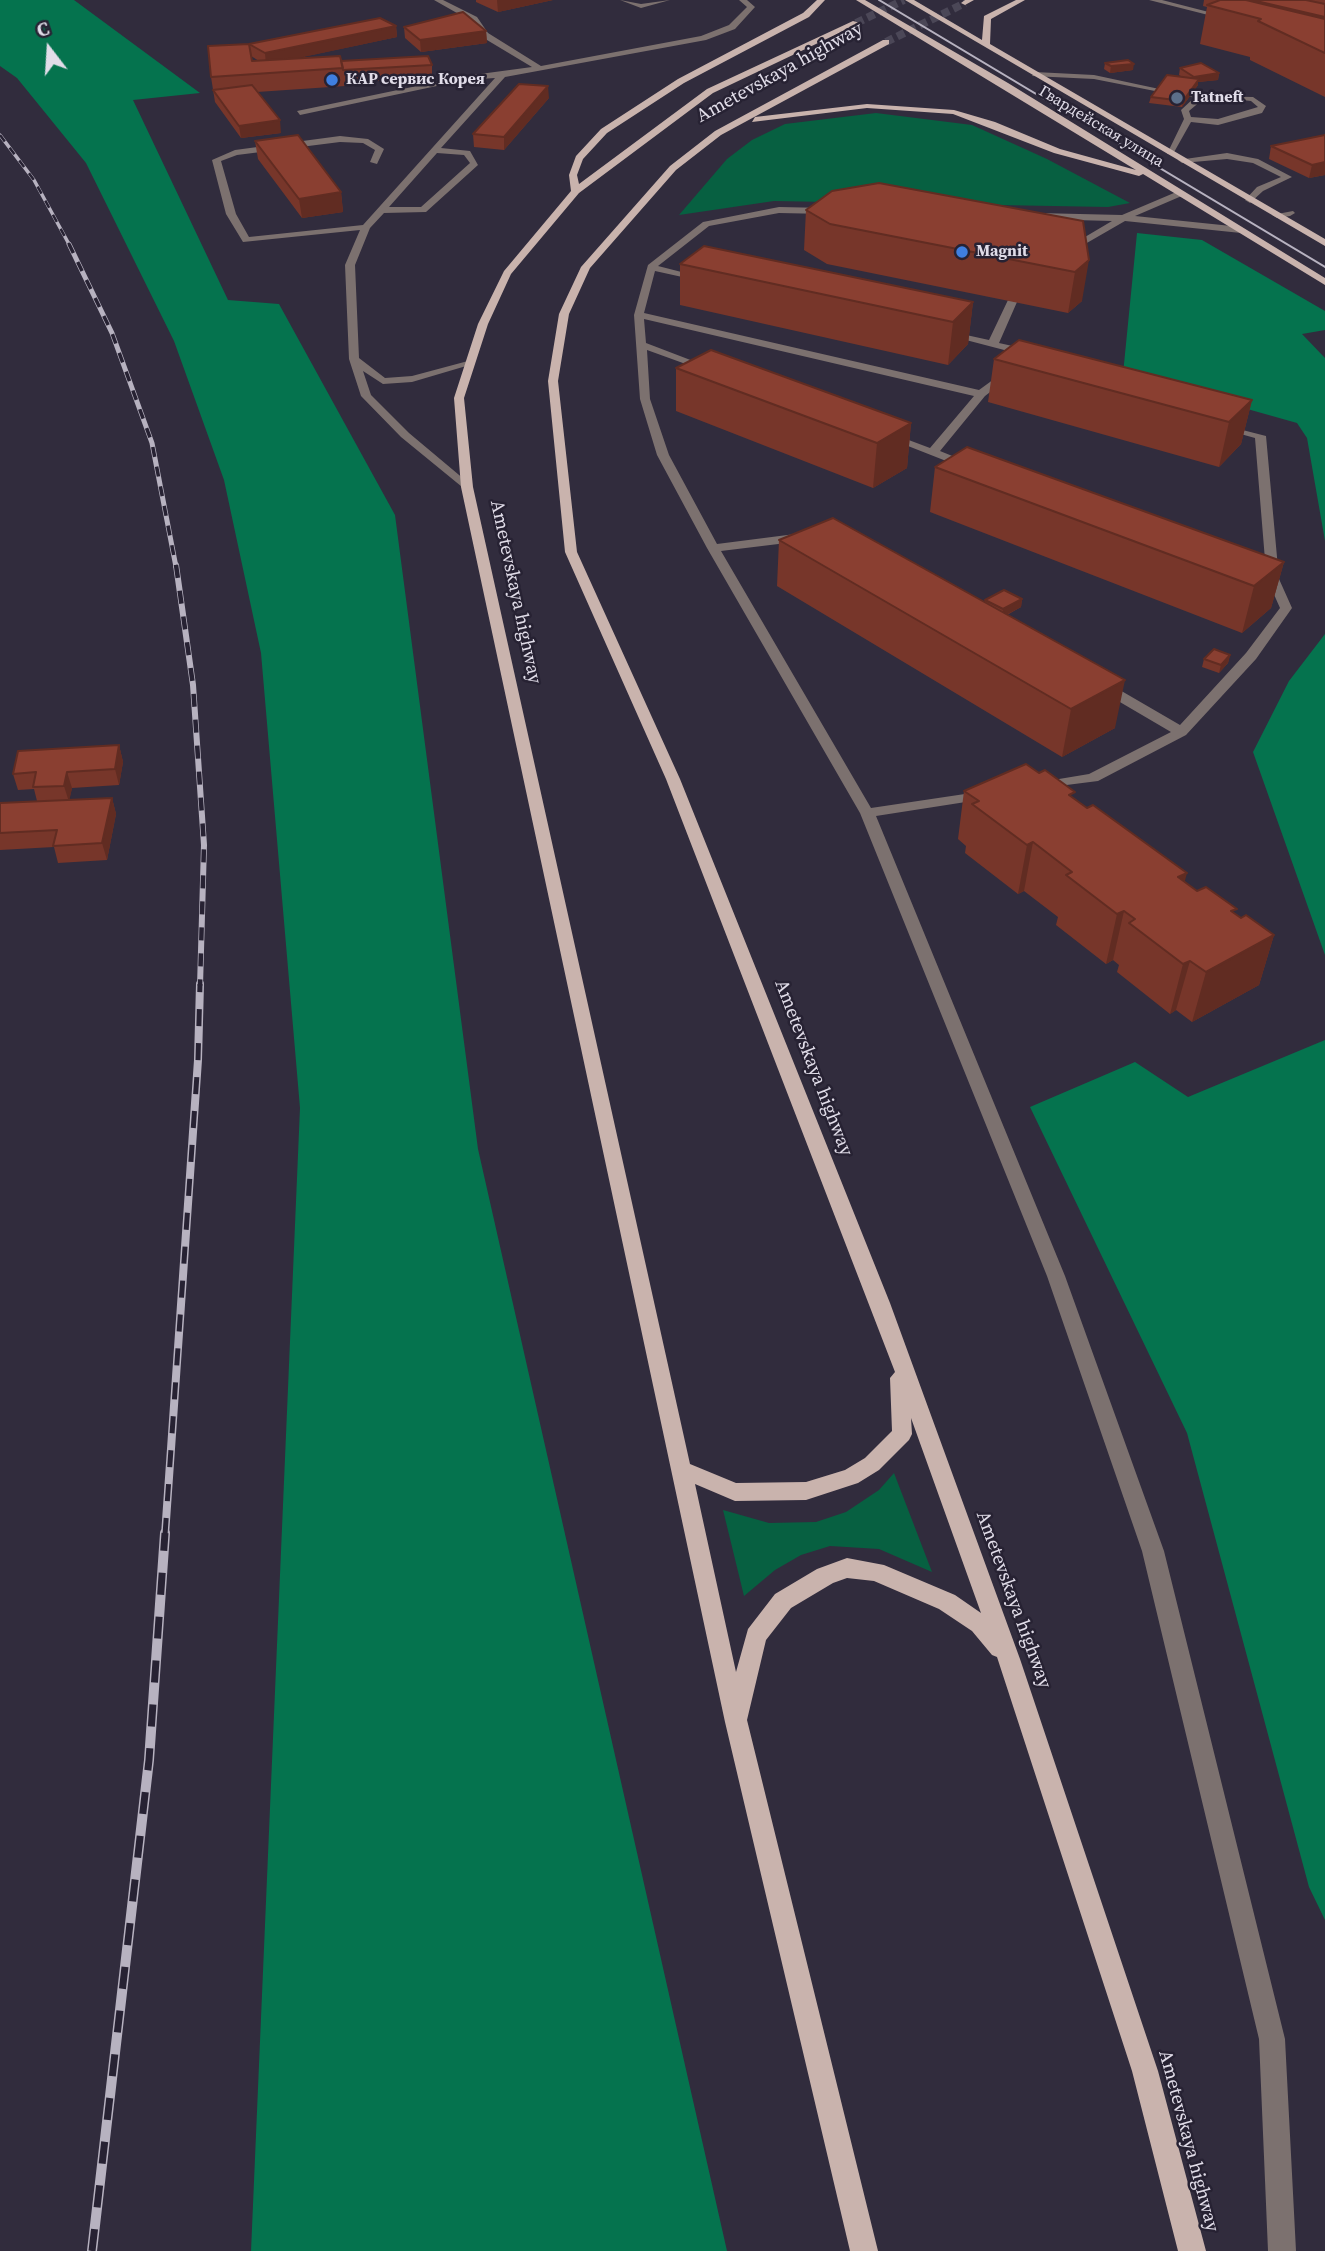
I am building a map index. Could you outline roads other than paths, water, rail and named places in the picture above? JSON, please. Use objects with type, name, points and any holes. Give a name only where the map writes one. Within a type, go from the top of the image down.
[{"type":"main road","points":[[576,191],[573,175],[579,158],[604,131],[681,82],[806,15],[821,0]]},
{"type":"main road","name":"Гвардейская улица","points":[[860,0],[1181,192],[1325,282]]},
{"type":"main road","name":"Гвардейская улица","points":[[909,0],[1325,243]]},
{"type":"main road","points":[[986,44],[987,18],[1021,0]]},
{"type":"main road","name":"Ametevskaya highway","points":[[856,23],[710,91],[576,191],[507,273],[468,364],[460,398],[467,487],[684,1470],[736,1722],[864,2251]]},
{"type":"main road","name":"Ametevskaya highway","points":[[886,41],[718,133],[673,168],[586,267],[565,314],[553,380],[570,552],[673,779],[898,1354],[1009,1659],[1145,2071],[1192,2251]]},
{"type":"main road","points":[[737,123],[836,107],[913,107],[954,112],[992,124],[1056,152],[1156,178]]},
{"type":"main road","points":[[684,1470],[734,1492],[806,1491],[851,1477],[872,1464],[901,1434],[898,1354]]},
{"type":"main road","points":[[736,1722],[756,1636],[783,1601],[825,1576],[847,1568],[876,1572],[947,1602],[980,1624],[1009,1659]]},
{"type":"lane","points":[[438,0],[474,19],[485,35],[539,68]]},
{"type":"lane","points":[[624,0],[642,6],[666,0]]},
{"type":"lane","points":[[300,113],[465,78],[502,75],[704,38],[732,27],[751,7],[743,0]]},
{"type":"lane","points":[[1153,0],[1244,22]]},
{"type":"lane","points":[[1035,74],[1094,77],[1160,90]]},
{"type":"lane","points":[[467,487],[405,435],[366,396],[354,359],[350,265],[366,227],[502,75]]},
{"type":"lane","points":[[1170,152],[1188,120],[1185,110],[1196,96],[1253,99],[1262,106],[1259,111],[1218,122],[1188,120]]},
{"type":"lane","points":[[366,227],[246,240],[231,214],[216,160],[235,153],[340,139],[365,141],[380,149],[374,162]]},
{"type":"lane","points":[[381,210],[423,210],[475,163],[467,153],[435,150]]},
{"type":"lane","points":[[1182,160],[1227,156],[1255,162],[1288,177],[1260,190],[1250,200]]},
{"type":"lane","points":[[1058,257],[1147,205],[1181,192]]},
{"type":"lane","points":[[834,211],[779,210],[706,225],[651,267],[639,315],[645,399],[663,454],[713,548],[867,813],[1056,1276],[1153,1551],[1272,2039],[1282,2251]]},
{"type":"lane","points":[[1277,215],[1290,213]]},
{"type":"lane","points":[[1027,215],[1124,218],[1241,230]]},
{"type":"lane","points":[[651,267],[709,281]]},
{"type":"lane","points":[[993,344],[1012,302]]},
{"type":"lane","points":[[639,315],[981,394]]},
{"type":"lane","points":[[941,332],[1013,349],[1018,367]]},
{"type":"lane","points":[[640,344],[718,373]]},
{"type":"lane","points":[[354,359],[383,381],[412,379],[468,364]]},
{"type":"lane","points":[[933,452],[981,394],[1018,367]]},
{"type":"lane","points":[[1018,367],[1031,371]]},
{"type":"lane","points":[[1030,788],[1093,778],[1181,732],[1251,656],[1286,608],[1273,579],[1260,436],[1209,422]]},
{"type":"lane","points":[[869,429],[985,472]]},
{"type":"lane","points":[[713,548],[818,535]]},
{"type":"lane","points":[[1247,569],[1273,579]]},
{"type":"lane","points":[[1088,677],[1181,732]]},
{"type":"lane","points":[[867,813],[1003,792]]},
{"type":"tunnel","points":[[856,23],[904,0]]},
{"type":"tunnel","points":[[886,42],[965,3]]},
{"type":"tram line","points":[[879,0],[1325,267]]},
{"type":"railway","points":[[0,135],[34,180],[70,245]]},
{"type":"railway","points":[[70,245],[112,333],[152,443],[176,567]]},
{"type":"railway","points":[[176,565],[193,685],[204,845],[200,986]]},
{"type":"railway","points":[[165,1535],[198,1060],[200,984]]},
{"type":"railway","points":[[92,2251],[149,1760],[165,1533]]},
{"type":"place","name":"КАР сервис Корея","points":[[332,80]]},
{"type":"place","name":"Tatneft","points":[[1177,98]]},
{"type":"place","name":"Magnit","points":[[962,252]]}]
